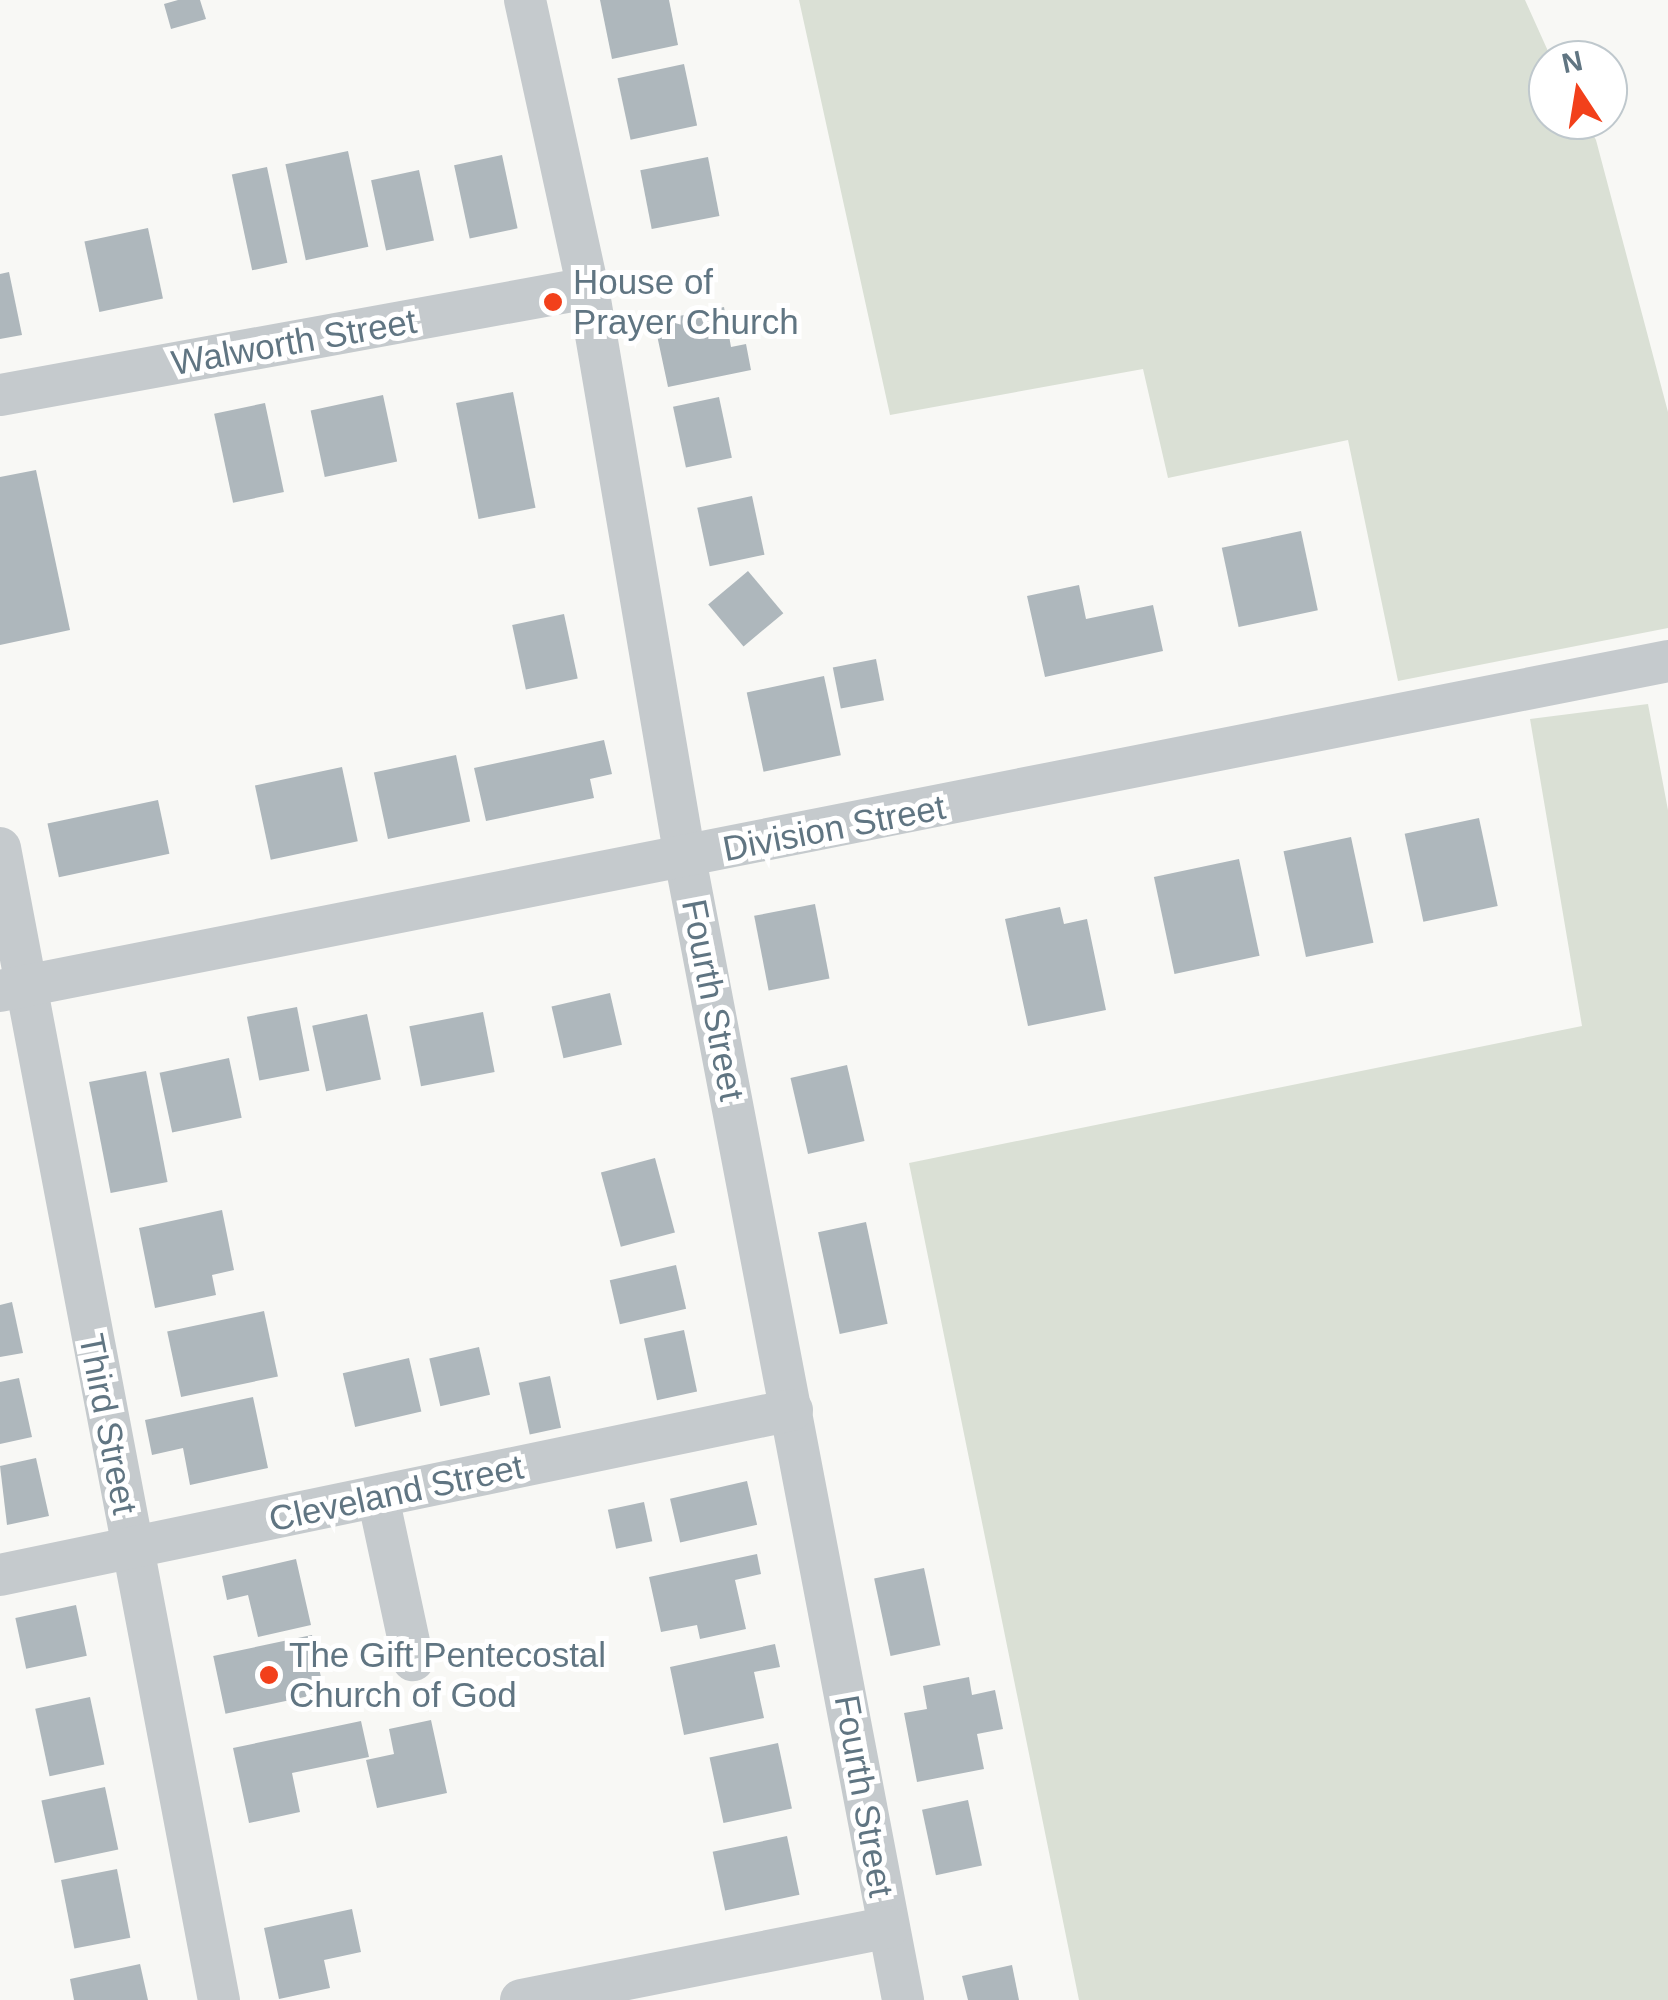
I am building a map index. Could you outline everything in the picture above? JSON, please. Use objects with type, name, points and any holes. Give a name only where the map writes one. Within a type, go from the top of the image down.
[{"type":"street","name":"Fourth Street","points":[[525,0],[588,288],[685,858],[903,2000]]},
{"type":"street","name":"Walworth Street","points":[[0,395],[588,288]]},
{"type":"street","name":"Division Street","points":[[13,988],[1668,661]]},
{"type":"street","name":"Third Street","points":[[0,848],[13,988],[131,1549],[219,2000]]},
{"type":"street","name":"Cleveland Street","points":[[0,1575],[792,1410]]},
{"type":"street","points":[[378,1497],[413,1660]]},
{"type":"street","points":[[521,2000],[888,1927]]},
{"type":"shaded area","points":[[799,0],[1525,0],[1543,40],[1528,40],[1528,140],[1596,140],[1668,412],[1668,628],[1398,681],[1348,440],[1168,478],[1143,369],[890,415]]},
{"type":"shaded area","points":[[1648,704],[1668,810],[1668,2000],[1079,2000],[909,1163],[1582,1026],[1530,719]]},
{"type":"building","points":[[200,0],[206,19],[171,29],[164,4]]},
{"type":"building","points":[[600,0],[669,0],[678,45],[612,59]]},
{"type":"building","points":[[684,64],[697,126],[631,140],[617,78]]},
{"type":"building","points":[[348,151],[368,247],[306,260],[285,164]]},
{"type":"building","points":[[502,155],[518,228],[470,239],[454,165]]},
{"type":"building","points":[[708,157],[719,216],[652,229],[640,170]]},
{"type":"building","points":[[267,167],[287,263],[252,270],[232,174]]},
{"type":"building","points":[[419,170],[434,240],[386,251],[371,180]]},
{"type":"building","points":[[148,228],[163,298],[99,312],[84,242]]},
{"type":"building","points":[[9,272],[22,335],[0,339],[0,274]]},
{"type":"building","points":[[724,307],[731,347],[746,344],[751,370],[668,387],[654,321]]},
{"type":"building","points":[[513,392],[536,508],[479,519],[456,403]]},
{"type":"building","points":[[383,395],[397,462],[325,477],[311,410]]},
{"type":"building","points":[[719,397],[732,458],[686,467],[673,407]]},
{"type":"building","points":[[265,403],[284,492],[233,503],[214,414]]},
{"type":"building","points":[[36,470],[70,630],[0,645],[0,477]]},
{"type":"building","points":[[752,496],[764,555],[710,566],[697,508]]},
{"type":"building","points":[[1301,531],[1318,610],[1239,627],[1222,548]]},
{"type":"building","points":[[748,571],[783,613],[744,647],[708,604]]},
{"type":"building","points":[[1079,585],[1086,619],[1153,605],[1163,651],[1045,677],[1027,596]]},
{"type":"building","points":[[564,614],[578,679],[526,690],[512,625]]},
{"type":"building","points":[[876,659],[884,700],[841,709],[833,667]]},
{"type":"building","points":[[824,676],[841,755],[764,772],[747,692]]},
{"type":"building","points":[[604,740],[612,774],[590,779],[594,798],[486,821],[474,768]]},
{"type":"building","points":[[456,755],[470,822],[388,839],[374,772]]},
{"type":"building","points":[[342,767],[358,841],[271,860],[255,786]]},
{"type":"building","points":[[158,800],[169,854],[59,877],[47,823]]},
{"type":"building","points":[[1479,818],[1498,906],[1423,922],[1405,834]]},
{"type":"building","points":[[1351,837],[1373,943],[1306,957],[1284,851]]},
{"type":"building","points":[[1239,859],[1260,956],[1174,974],[1154,877]]},
{"type":"building","points":[[815,904],[830,979],[769,990],[754,916]]},
{"type":"building","points":[[1060,907],[1064,924],[1087,919],[1106,1010],[1028,1026],[1005,919]]},
{"type":"building","points":[[610,993],[622,1045],[563,1058],[552,1006]]},
{"type":"building","points":[[297,1007],[309,1071],[259,1081],[247,1017]]},
{"type":"building","points":[[483,1012],[495,1072],[421,1086],[409,1026]]},
{"type":"building","points":[[367,1014],[381,1080],[326,1091],[312,1026]]},
{"type":"building","points":[[229,1058],[242,1118],[172,1132],[160,1073]]},
{"type":"building","points":[[847,1065],[865,1141],[808,1154],[790,1078]]},
{"type":"building","points":[[146,1071],[168,1182],[111,1193],[89,1082]]},
{"type":"building","points":[[655,1158],[675,1232],[621,1247],[601,1172]]},
{"type":"building","points":[[222,1210],[234,1270],[212,1275],[216,1295],[155,1308],[139,1228]]},
{"type":"building","points":[[866,1222],[888,1324],[840,1334],[818,1232]]},
{"type":"building","points":[[676,1265],[686,1309],[620,1324],[610,1280]]},
{"type":"building","points":[[12,1302],[23,1353],[0,1357],[0,1305]]},
{"type":"building","points":[[264,1311],[278,1377],[181,1397],[167,1332]]},
{"type":"building","points":[[684,1330],[697,1392],[657,1400],[644,1339]]},
{"type":"building","points":[[479,1347],[490,1395],[440,1406],[429,1358]]},
{"type":"building","points":[[409,1358],[421,1412],[355,1427],[343,1373]]},
{"type":"building","points":[[550,1376],[561,1428],[530,1434],[519,1383]]},
{"type":"building","points":[[19,1378],[32,1437],[0,1444],[0,1382]]},
{"type":"building","points":[[253,1397],[268,1468],[190,1485],[183,1448],[152,1455],[145,1420]]},
{"type":"building","points":[[36,1458],[49,1516],[7,1525],[0,1466]]},
{"type":"building","points":[[747,1481],[757,1525],[680,1543],[670,1499]]},
{"type":"building","points":[[644,1502],[652,1541],[616,1549],[608,1510]]},
{"type":"building","points":[[757,1554],[761,1574],[735,1580],[746,1629],[700,1639],[697,1625],[661,1632],[649,1577]]},
{"type":"building","points":[[296,1559],[311,1625],[258,1637],[248,1595],[227,1600],[222,1576]]},
{"type":"building","points":[[924,1568],[940,1645],[891,1656],[874,1579]]},
{"type":"building","points":[[76,1605],[87,1656],[26,1669],[15,1618]]},
{"type":"building","name":"The Gift Pentecostal Church of God","points":[[312,1635],[324,1693],[225,1714],[213,1656]]},
{"type":"building","points":[[775,1644],[780,1667],[754,1672],[764,1718],[684,1735],[670,1667]]},
{"type":"building","points":[[969,1677],[972,1695],[995,1690],[1003,1729],[977,1734],[984,1769],[917,1782],[904,1713],[927,1709],[923,1686]]},
{"type":"building","points":[[90,1697],[104,1764],[50,1776],[35,1709]]},
{"type":"building","points":[[431,1720],[447,1793],[377,1808],[366,1760],[394,1754],[389,1729]]},
{"type":"building","points":[[361,1721],[369,1757],[292,1773],[300,1812],[249,1823],[233,1748]]},
{"type":"building","points":[[778,1743],[792,1809],[723,1823],[710,1758]]},
{"type":"building","points":[[105,1787],[118,1850],[55,1863],[41,1801]]},
{"type":"building","points":[[968,1800],[982,1866],[936,1875],[922,1810]]},
{"type":"building","points":[[787,1836],[799,1895],[725,1910],[713,1852]]},
{"type":"building","points":[[117,1869],[130,1938],[74,1949],[61,1880]]},
{"type":"building","points":[[352,1909],[361,1952],[324,1960],[330,1988],[279,1999],[264,1928]]},
{"type":"building","points":[[140,1964],[148,2000],[74,2000],[70,1979]]},
{"type":"building","points":[[1012,1965],[1019,2000],[968,2000],[962,1976]]},
{"type":"place","name":"House of Prayer Church","points":[[553,302]]},
{"type":"place","name":"The Gift Pentecostal Church of God","points":[[269,1675]]}]
